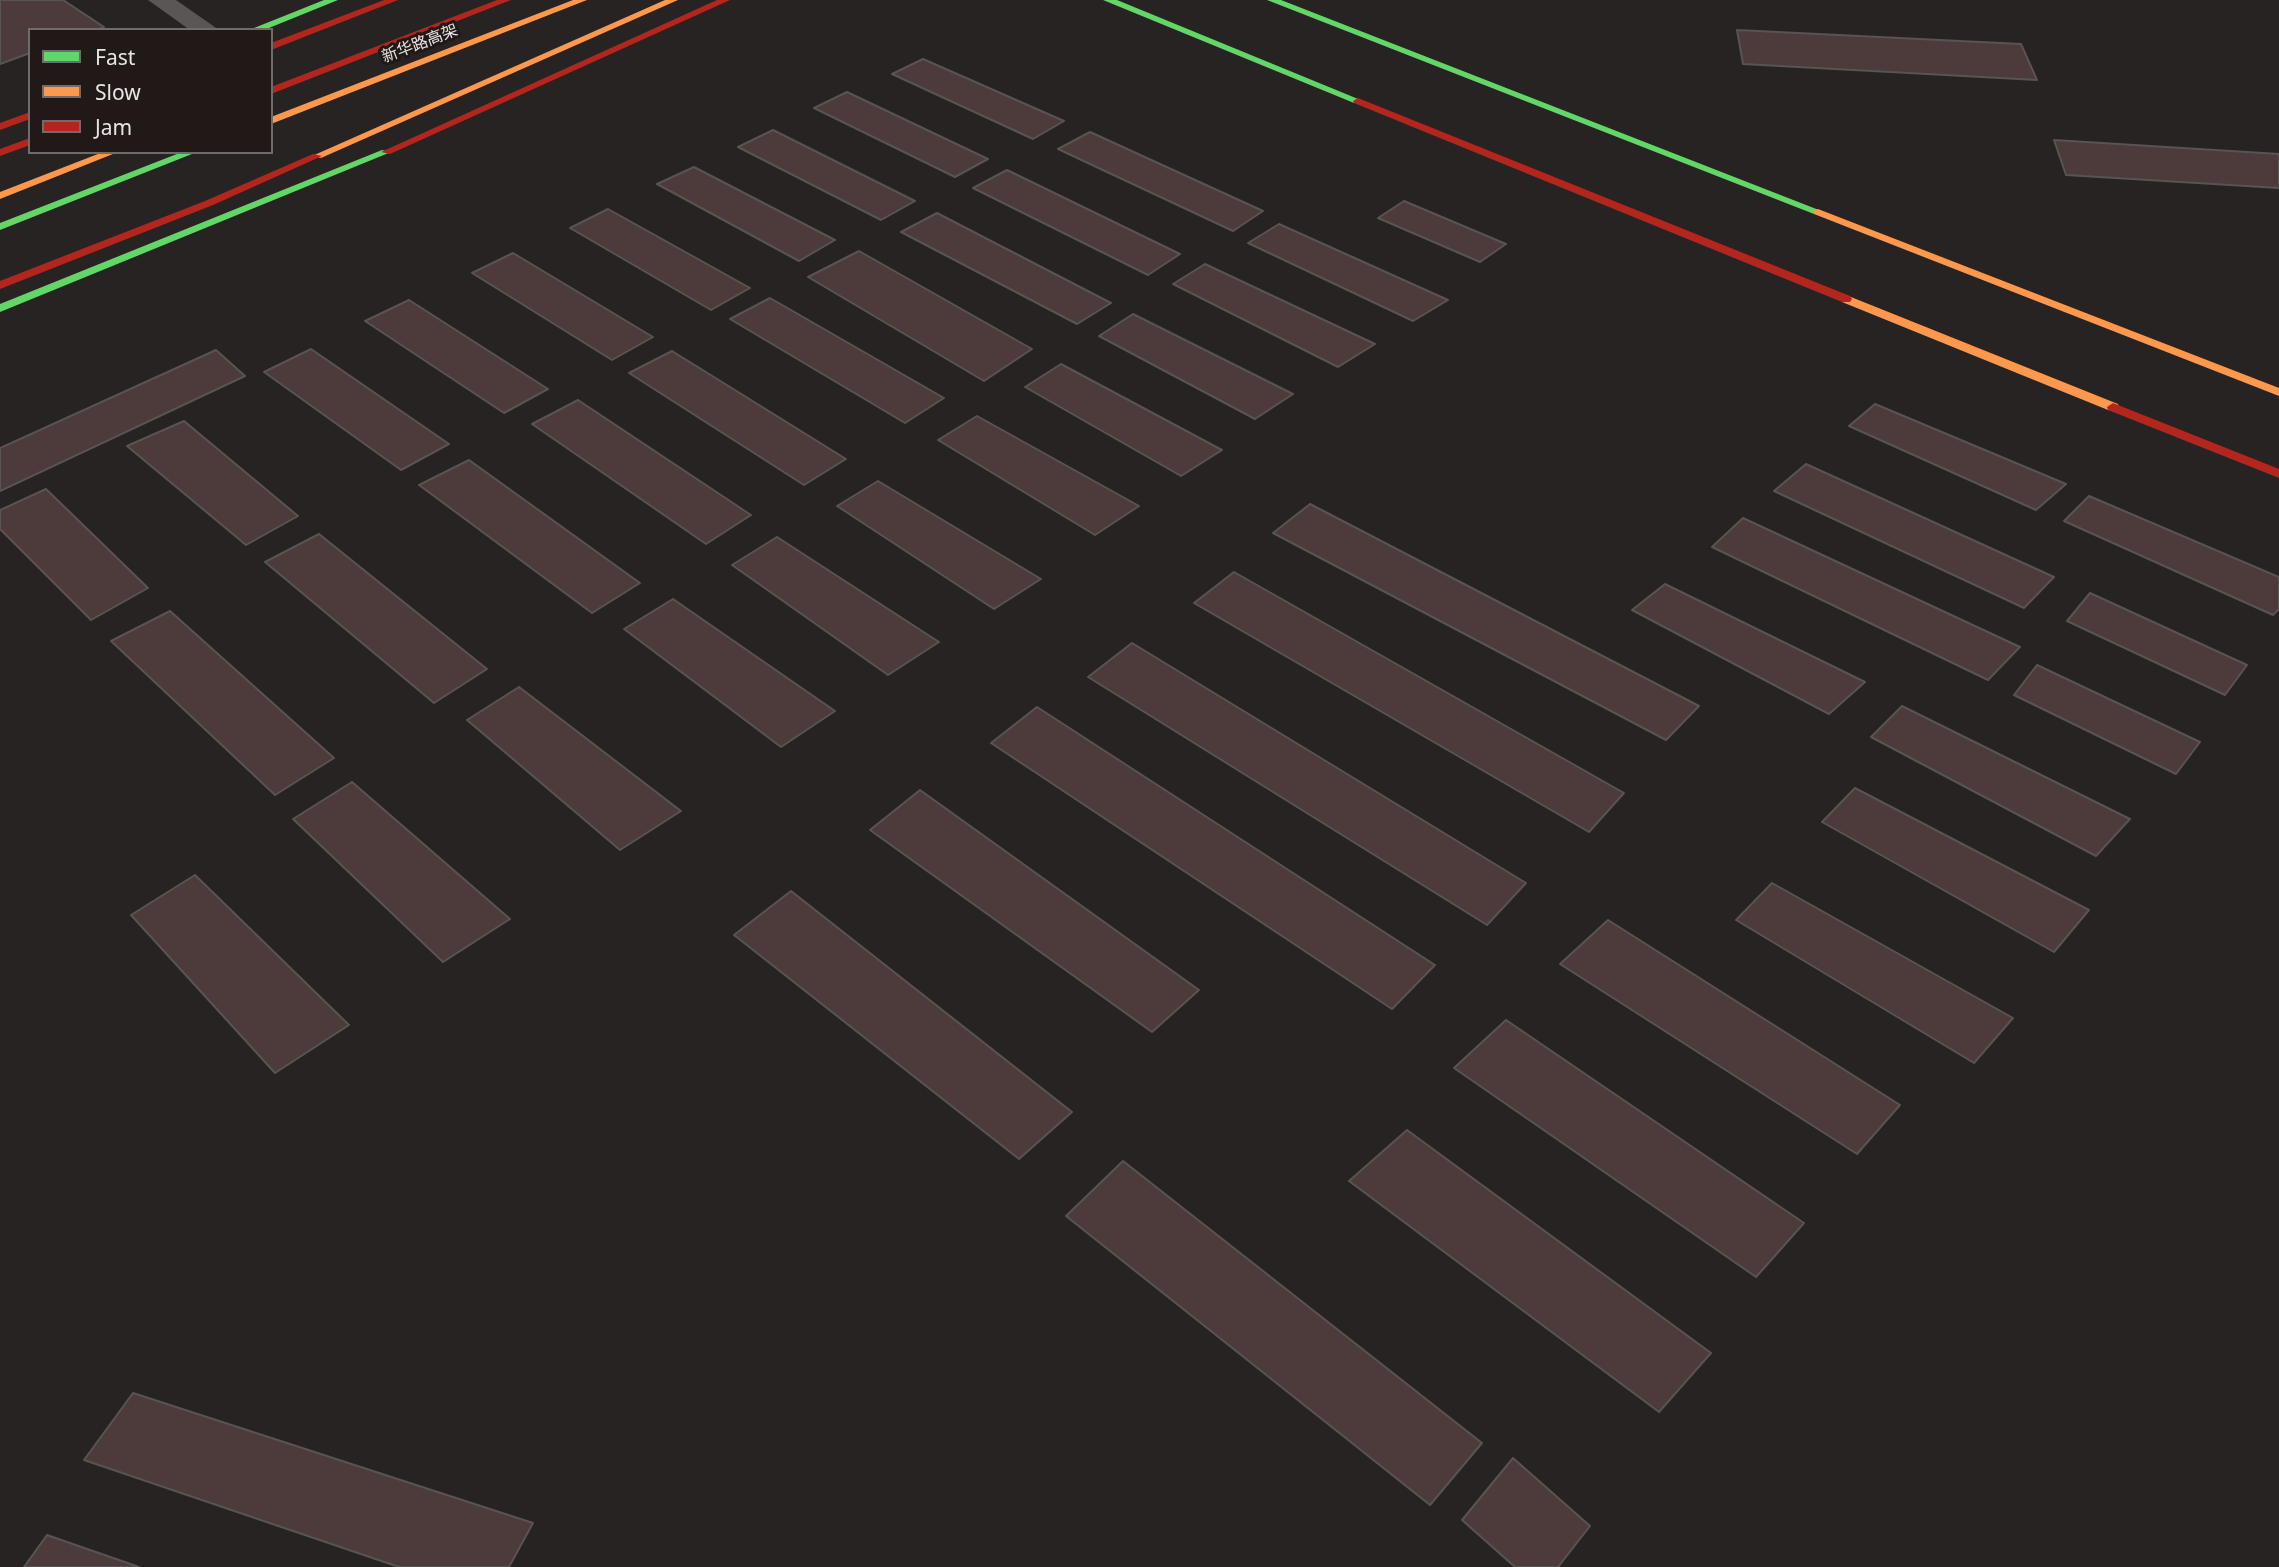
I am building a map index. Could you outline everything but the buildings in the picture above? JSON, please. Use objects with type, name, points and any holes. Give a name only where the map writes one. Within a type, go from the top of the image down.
[{"type":"main road","points":[[259,28],[333,0]]},
{"type":"main road","points":[[273,46],[393,0]]},
{"type":"main road","name":"新华路高架","points":[[273,90],[506,0]]},
{"type":"main road","name":"新华路高架","points":[[273,120],[582,0]]},
{"type":"main road","points":[[0,285],[209,203],[673,0]]},
{"type":"main road","points":[[0,309],[385,152],[725,0]]},
{"type":"main road","points":[[1108,0],[2279,474]]},
{"type":"main road","points":[[1272,0],[2279,392]]},
{"type":"main road","points":[[0,127],[28,117]]},
{"type":"main road","points":[[0,153],[28,142]]},
{"type":"main road","points":[[0,196],[108,154]]},
{"type":"main road","points":[[0,227],[187,154]]},
{"type":"street","points":[[160,0],[204,28]]},
{"type":"traffic: fast","points":[[259,28],[333,0]]},
{"type":"traffic: fast","points":[[1108,0],[1358,101]]},
{"type":"traffic: fast","points":[[1272,0],[1818,212]]},
{"type":"traffic: fast","points":[[0,308],[386,152]]},
{"type":"traffic: fast","points":[[0,227],[187,154]]},
{"type":"traffic: slow","points":[[273,120],[582,0]]},
{"type":"traffic: slow","points":[[317,156],[673,0]]},
{"type":"traffic: slow","points":[[0,196],[108,154]]},
{"type":"traffic: slow","points":[[1818,212],[2279,392]]},
{"type":"traffic: slow","points":[[1846,299],[2113,407]]},
{"type":"traffic: jam","points":[[273,46],[393,0]]},
{"type":"traffic: jam","points":[[273,90],[506,0]]},
{"type":"traffic: jam","points":[[386,152],[725,0]]},
{"type":"traffic: jam","points":[[1358,101],[1846,299]]},
{"type":"traffic: jam","points":[[0,127],[28,116]]},
{"type":"traffic: jam","points":[[0,153],[28,142]]},
{"type":"traffic: jam","points":[[0,285],[209,203],[317,156]]},
{"type":"traffic: jam","points":[[2113,407],[2279,474]]}]
